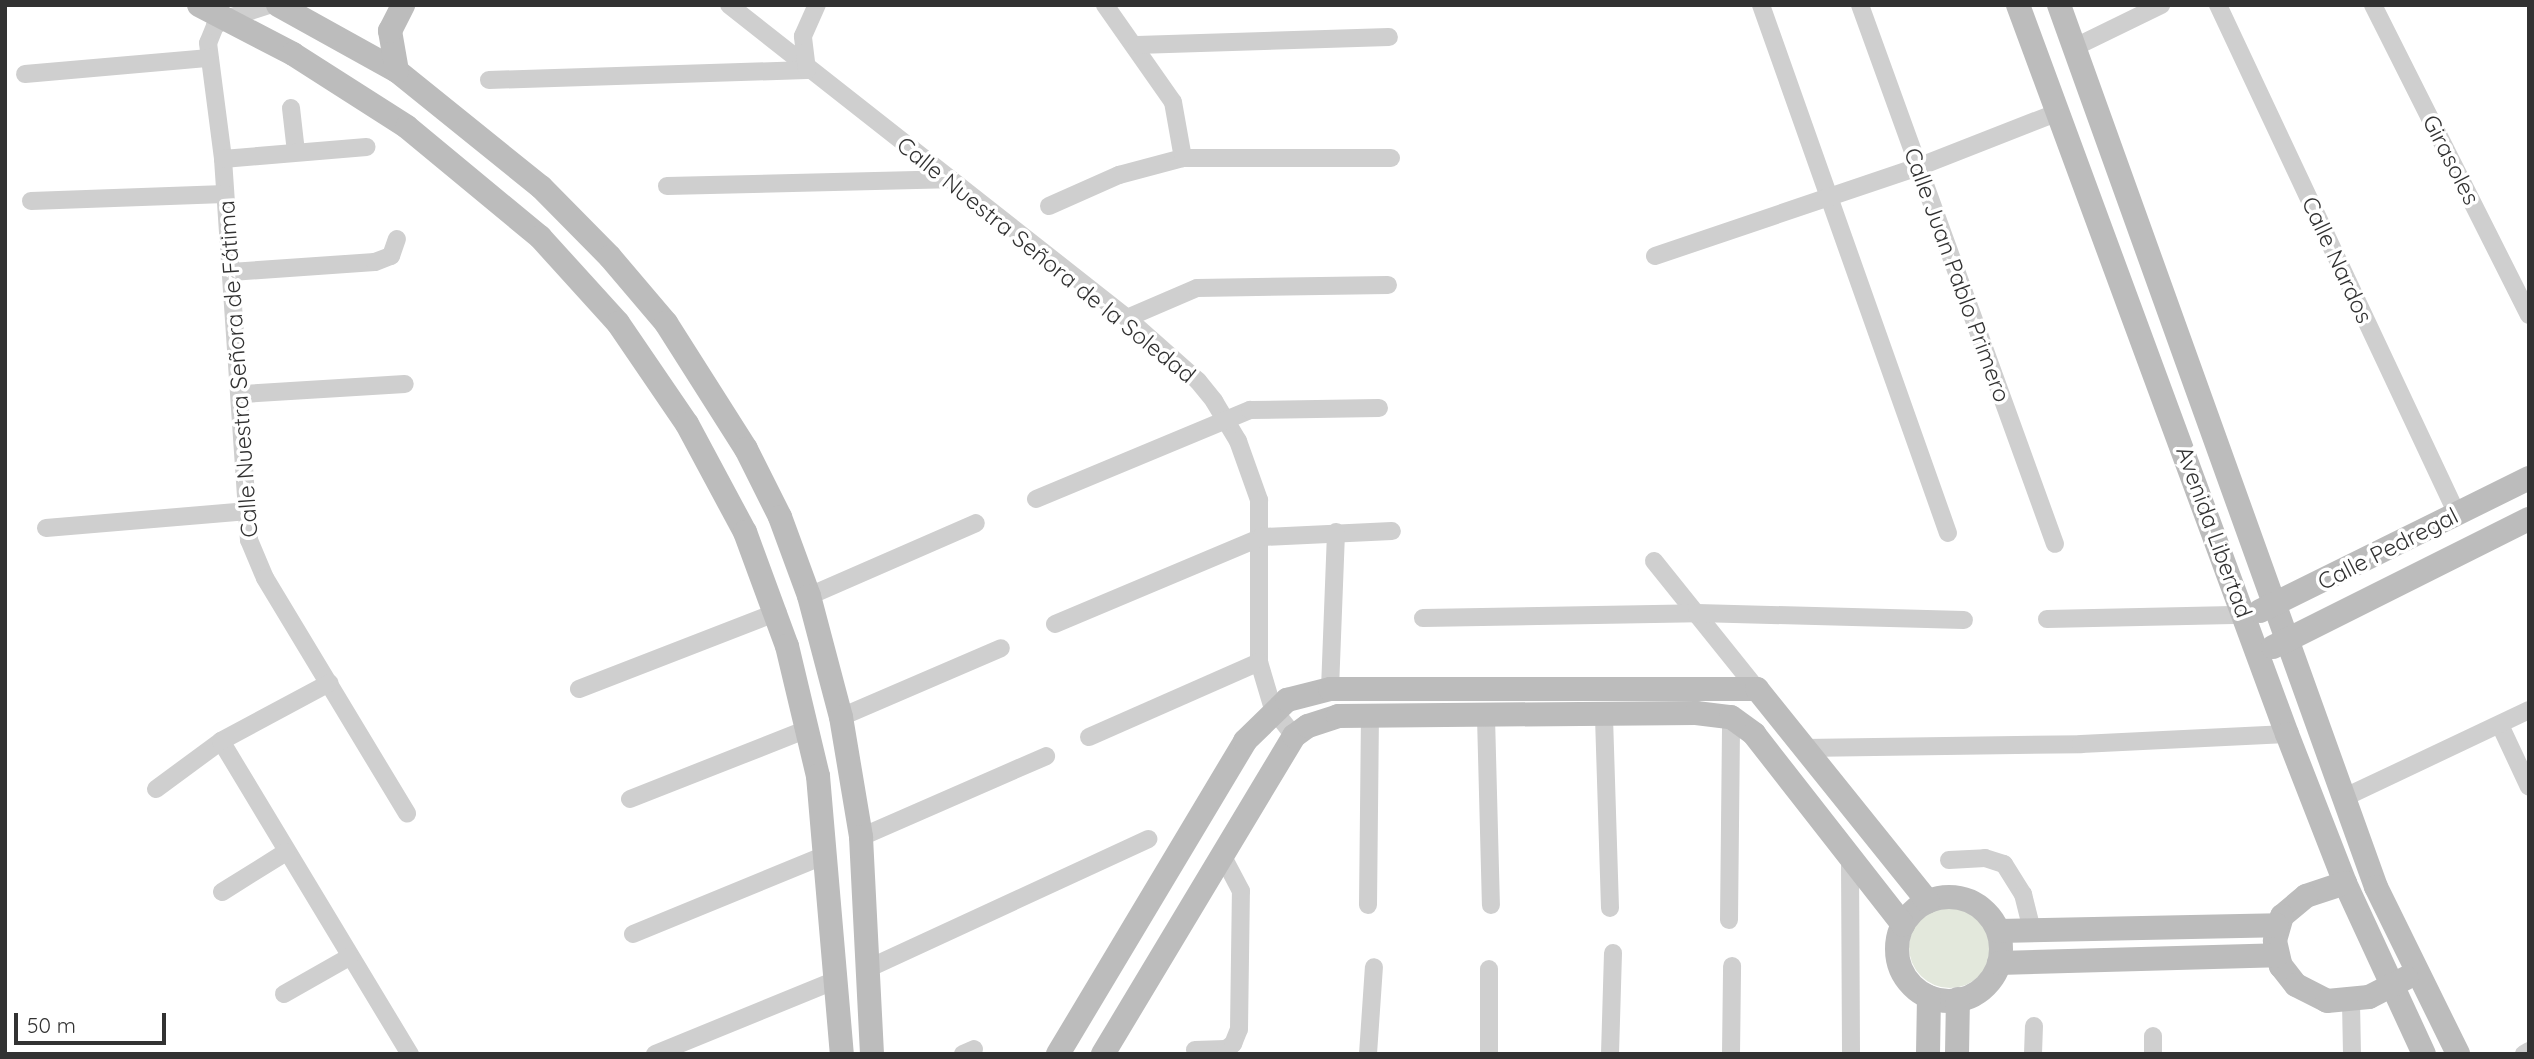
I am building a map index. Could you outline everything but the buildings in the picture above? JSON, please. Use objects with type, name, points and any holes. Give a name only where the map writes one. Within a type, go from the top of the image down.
[{"type":"street","points":[[199,5],[293,54],[386,113],[495,198],[564,263],[645,359],[716,472],[778,612],[807,729],[826,855],[842,1054]]},
{"type":"street","points":[[226,19],[269,5]]},
{"type":"street","points":[[278,5],[397,71],[519,167],[610,257],[692,360],[775,506],[808,596],[841,718],[861,837],[872,1054]]},
{"type":"street","points":[[397,71],[390,31],[403,5]]},
{"type":"street","name":"Calle Nuestra Señora de la Soledad","points":[[729,5],[1126,318],[1198,381],[1226,418],[1254,482],[1262,537],[1259,662],[1273,709],[1294,736]]},
{"type":"street","points":[[489,80],[807,69],[803,36],[817,5]]},
{"type":"street","points":[[1105,5],[1137,45],[1173,102],[1183,158]]},
{"type":"street","points":[[1761,5],[1832,196],[1948,534]]},
{"type":"street","name":"Calle Juan Pablo Primero","points":[[1860,5],[2055,544]]},
{"type":"street","name":"Avenida Libertad","points":[[2018,5],[2287,734],[2345,883],[2424,1054]]},
{"type":"street","name":"Avenida Libertad","points":[[2059,5],[2273,607],[2376,887],[2458,1054]]},
{"type":"street","points":[[2075,47],[2161,5]]},
{"type":"street","name":"Calle Nardos","points":[[2218,5],[2457,514]]},
{"type":"street","name":"Girasoles","points":[[2372,5],[2529,315]]},
{"type":"street","name":"Calle Nuestra Señora de Fátima","points":[[226,19],[211,34],[209,58],[223,159],[242,394],[248,511],[255,561],[407,813]]},
{"type":"street","points":[[1137,45],[1389,37]]},
{"type":"street","points":[[26,74],[209,58]]},
{"type":"street","points":[[291,108],[296,152]]},
{"type":"street","points":[[1655,256],[1917,167],[2058,112]]},
{"type":"street","points":[[223,159],[367,147]]},
{"type":"street","points":[[1049,206],[1119,175],[1183,158],[1391,158]]},
{"type":"street","points":[[495,198],[519,167]]},
{"type":"street","points":[[667,187],[947,179]]},
{"type":"street","points":[[31,201],[225,194]]},
{"type":"street","points":[[231,272],[375,262],[391,256],[397,239]]},
{"type":"street","points":[[1126,318],[1197,288],[1388,285]]},
{"type":"street","points":[[242,394],[405,384]]},
{"type":"street","points":[[1036,499],[1226,418],[1260,408],[1380,408]]},
{"type":"street","name":"Calle Pedregal","points":[[2245,615],[2273,607],[2529,478]]},
{"type":"street","points":[[46,528],[248,511]]},
{"type":"street","name":"Calle Pedregal","points":[[2259,653],[2529,519]]},
{"type":"street","points":[[808,596],[976,523]]},
{"type":"street","points":[[1055,624],[1262,537],[1392,531]]},
{"type":"street","points":[[1330,689],[1336,532]]},
{"type":"street","points":[[1654,561],[1928,902]]},
{"type":"street","points":[[579,689],[778,612]]},
{"type":"street","points":[[1423,618],[1697,612],[1964,620]]},
{"type":"street","points":[[2047,619],[2245,615]]},
{"type":"street","points":[[841,718],[1001,648]]},
{"type":"street","points":[[1089,737],[1259,662]]},
{"type":"street","points":[[156,789],[221,741],[329,683]]},
{"type":"street","points":[[1058,1054],[1245,741],[1273,709],[1287,700],[1330,689],[1757,689]]},
{"type":"street","points":[[2343,798],[2529,710]]},
{"type":"street","points":[[1103,1054],[1294,736],[1324,720],[1370,717],[1604,717],[1696,713],[1731,717],[1754,734],[1903,925]]},
{"type":"street","points":[[1368,905],[1370,717]]},
{"type":"street","points":[[1486,717],[1491,905]]},
{"type":"street","points":[[1604,717],[1610,908]]},
{"type":"street","points":[[1729,920],[1731,717]]},
{"type":"street","points":[[2500,725],[2529,787]]},
{"type":"street","points":[[630,799],[807,729]]},
{"type":"street","points":[[1804,748],[2081,744],[2287,734]]},
{"type":"street","points":[[221,741],[401,1049]]},
{"type":"street","points":[[861,837],[1046,756]]},
{"type":"street","points":[[867,969],[1148,839]]},
{"type":"street","points":[[222,892],[286,852]]},
{"type":"street","points":[[633,934],[826,855]]},
{"type":"street","points":[[1195,1050],[1226,1049],[1233,1044],[1240,1029],[1241,891],[1222,855]]},
{"type":"street","points":[[1949,860],[1985,858],[2004,864],[2023,894],[2032,930]]},
{"type":"street","points":[[1850,860],[1851,1054]]},
{"type":"street","points":[[2345,883],[2299,900],[2277,925],[2277,955],[2287,977],[2305,992],[2327,1001],[2351,1002],[2392,986],[2417,972]]},
{"type":"street","points":[[1962,899],[1977,905],[1999,931],[2000,963],[1984,987],[1958,999],[1928,996],[1903,974],[1897,958],[1903,925],[1928,902],[1962,899]]},
{"type":"street","points":[[1999,931],[2277,925]]},
{"type":"street","points":[[1610,1054],[1613,953]]},
{"type":"street","points":[[2000,963],[2277,955]]},
{"type":"street","points":[[284,994],[349,957]]},
{"type":"street","points":[[1731,1054],[1732,966]]},
{"type":"street","points":[[1368,1054],[1374,967]]},
{"type":"street","points":[[1489,969],[1489,1054]]},
{"type":"street","points":[[655,1054],[836,980]]},
{"type":"street","points":[[1928,996],[1928,1054]]},
{"type":"street","points":[[1957,1054],[1958,999]]},
{"type":"street","points":[[2351,1002],[2352,1054]]},
{"type":"street","points":[[2034,1026],[2034,1054]]},
{"type":"shaded area","points":[[1950,906],[1966,909],[1979,918],[1988,931],[1991,947],[1988,963],[1979,976],[1966,985],[1950,988],[1934,985],[1921,976],[1912,963],[1909,947],[1912,931],[1921,918],[1934,909]]}]
